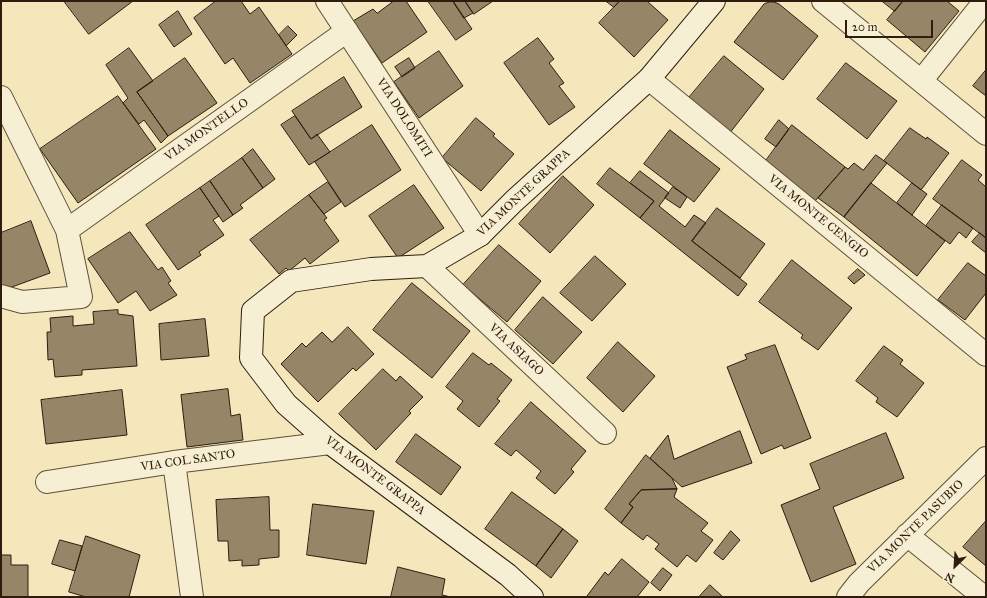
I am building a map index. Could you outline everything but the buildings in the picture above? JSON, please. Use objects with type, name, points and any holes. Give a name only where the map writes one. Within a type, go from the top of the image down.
[{"type":"street","name":"VIA DOLOMITI","points":[[327,1],[480,235]]},
{"type":"street","name":"VIA MONTE GRAPPA","points":[[532,597],[508,576],[330,443],[286,404],[251,358],[253,310],[291,281],[371,269],[427,266],[480,235],[514,201],[649,79],[714,1]]},
{"type":"street","points":[[823,1],[986,134]]},
{"type":"street","points":[[921,81],[985,1]]},
{"type":"street","name":"VIA MONTELLO","points":[[67,230],[347,31]]},
{"type":"street","name":"VIA MONTE CENGIO","points":[[649,79],[986,355]]},
{"type":"street","points":[[1,97],[67,230],[81,297],[22,302],[1,296]]},
{"type":"street","name":"VIA ASIAGO","points":[[427,266],[606,433]]},
{"type":"street","name":"VIA COL SANTO","points":[[47,482],[174,462],[330,443]]},
{"type":"street","name":"VIA MONTE PASUBIO","points":[[848,597],[859,583],[986,458]]},
{"type":"street","points":[[174,462],[192,597]]},
{"type":"street","points":[[907,535],[984,597]]}]
